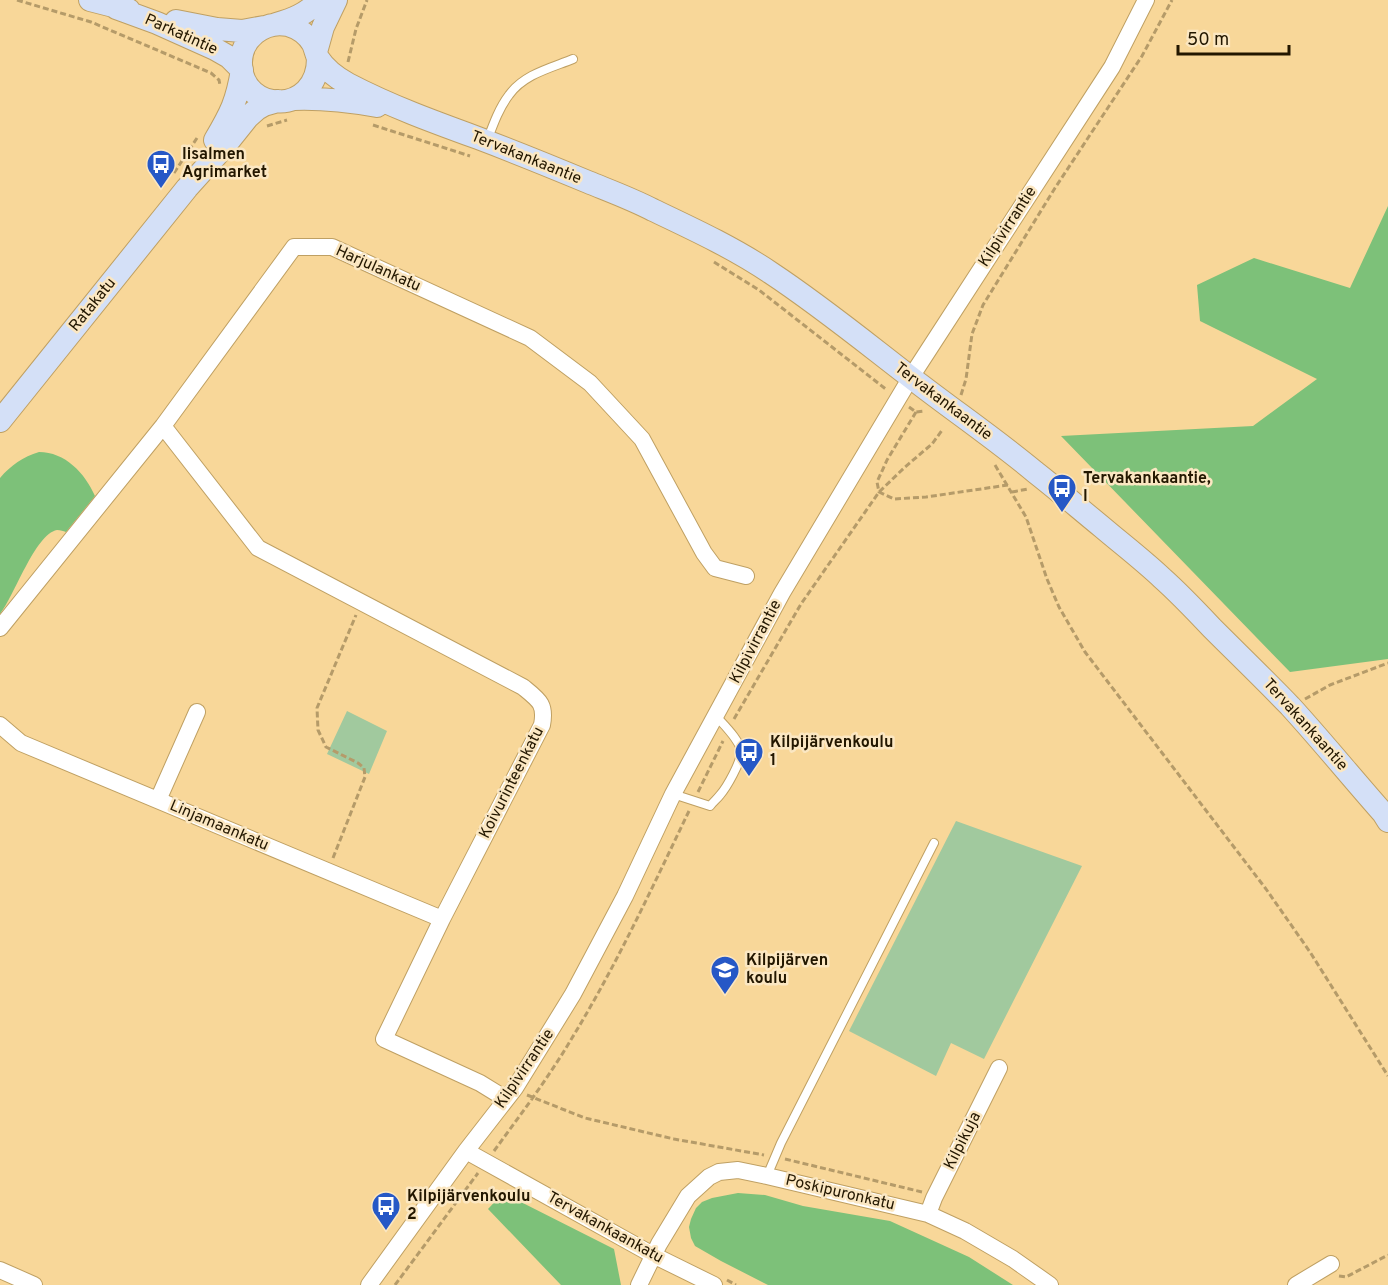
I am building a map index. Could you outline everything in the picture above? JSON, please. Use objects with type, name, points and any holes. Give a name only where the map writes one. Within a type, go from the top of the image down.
[{"type":"street","name":"Parkatintie","points":[[90,0],[157,23],[215,49],[229,57],[242,70]]},
{"type":"street","points":[[270,26],[288,25],[299,29],[315,46],[317,55],[318,68],[310,87],[287,106],[263,98],[248,85],[243,76],[242,53],[254,33],[270,26],[295,19],[320,0]]},
{"type":"street","points":[[317,55],[323,27],[336,0]]},
{"type":"street","name":"Kilpivirrantie","points":[[369,1285],[510,1093],[573,994],[625,896],[673,794],[782,593],[911,377],[1112,67],[1146,0]]},
{"type":"street","name":"Parkatintie","points":[[116,8],[217,29],[242,31],[270,26]]},
{"type":"street","name":"Tervakankaantie","points":[[317,55],[333,75],[341,81],[480,149],[648,207],[769,271],[1033,470],[1162,577],[1291,707],[1388,821]]},
{"type":"street","name":"Ratakatu","points":[[1,419],[179,183],[235,103],[242,70]]},
{"type":"street","name":"Tervakankaantie","points":[[287,106],[315,98],[408,112]]},
{"type":"street","name":"Ratakatu","points":[[179,183],[224,147],[257,109],[264,105],[287,106]]},
{"type":"street","name":"Harjulankatu","points":[[0,628],[163,426],[294,247],[332,247],[530,338],[590,383],[642,439],[704,553],[715,567],[746,576]]},
{"type":"street","name":"Koivurinteenkatu","points":[[163,426],[258,548],[523,687],[538,699],[544,712],[542,725],[442,919],[384,1039],[480,1083],[510,1093]]},
{"type":"street","points":[[158,800],[197,712]]},
{"type":"street","name":"Linjamaankatu","points":[[0,725],[21,743],[442,919]]},
{"type":"street","name":"Kilpikuja","points":[[928,1214],[999,1068]]},
{"type":"street","name":"Tervakankaankatu","points":[[466,1151],[653,1255],[714,1285]]},
{"type":"street","name":"Poskipuronkatu","points":[[639,1285],[653,1255],[688,1196],[709,1177],[719,1172],[738,1170],[928,1214],[965,1231],[1013,1259],[1050,1285]]},
{"type":"street","points":[[1296,1285],[1331,1264]]},
{"type":"street","points":[[0,1270],[34,1285]]},
{"type":"lane","points":[[480,149],[509,94],[520,83],[536,73],[573,59]]},
{"type":"lane","points":[[673,794],[710,806],[720,796],[739,763],[741,752],[739,746],[728,729],[716,717]]},
{"type":"lane","points":[[767,1176],[774,1157],[934,843]]},
{"type":"path","points":[[17,0],[90,22],[165,53],[211,73],[219,80],[221,88]]},
{"type":"path","points":[[341,81],[356,28],[367,0]]},
{"type":"path","points":[[960,396],[966,378],[972,334],[983,305],[1054,188],[1142,56],[1172,0]]},
{"type":"path","points":[[248,117],[264,127],[287,106]]},
{"type":"path","points":[[364,123],[480,149]]},
{"type":"path","points":[[179,183],[197,138]]},
{"type":"path","points":[[712,261],[759,290],[915,412],[930,410]]},
{"type":"path","points":[[879,492],[877,482],[915,412]]},
{"type":"path","points":[[492,1154],[572,1039],[652,888],[728,729],[801,604],[879,492],[932,444],[943,429]]},
{"type":"path","points":[[993,461],[1026,517],[1059,607],[1085,652],[1266,889],[1310,952],[1388,1076]]},
{"type":"path","points":[[879,492],[894,499],[926,497],[1008,485]]},
{"type":"path","points":[[328,871],[365,777],[364,768],[358,763],[326,747],[318,730],[317,708],[361,602]]},
{"type":"path","points":[[1291,707],[1329,685],[1388,663]]},
{"type":"path","points":[[510,1093],[548,1102],[585,1118],[774,1157],[919,1191],[934,1198]]},
{"type":"path","points":[[395,1285],[475,1176]]},
{"type":"path","points":[[1331,1264],[1339,1276],[1346,1277],[1388,1255]]},
{"type":"green space","points":[[1388,206],[1388,659],[1290,672],[1061,436],[1253,426],[1317,379],[1200,321],[1197,285],[1254,258],[1350,288]]},
{"type":"green space","points":[[39,452],[57,456],[73,465],[86,479],[95,496],[66,532],[57,530],[41,542],[0,614],[0,478],[18,462]]},
{"type":"green space","points":[[347,711],[387,731],[369,774],[327,754]]},
{"type":"green space","points":[[956,821],[1082,866],[984,1059],[951,1043],[936,1076],[849,1031]]},
{"type":"green space","points":[[503,1193],[614,1249],[621,1285],[561,1285],[488,1209]]},
{"type":"green space","points":[[738,1193],[765,1195],[803,1206],[890,1221],[969,1257],[1013,1285],[768,1285],[695,1246],[691,1238],[689,1227],[691,1219],[702,1202]]},
{"type":"place","name":"Iisalmen Agrimarket","points":[[161,190]]},
{"type":"place","name":"Tervakankaantie, I","points":[[1062,514]]},
{"type":"place","name":"Kilpijärvenkoulu 1","points":[[749,778]]},
{"type":"place","name":"Kilpijärven koulu","points":[[725,996]]},
{"type":"place","name":"Kilpijärvenkoulu 2","points":[[386,1232]]}]
